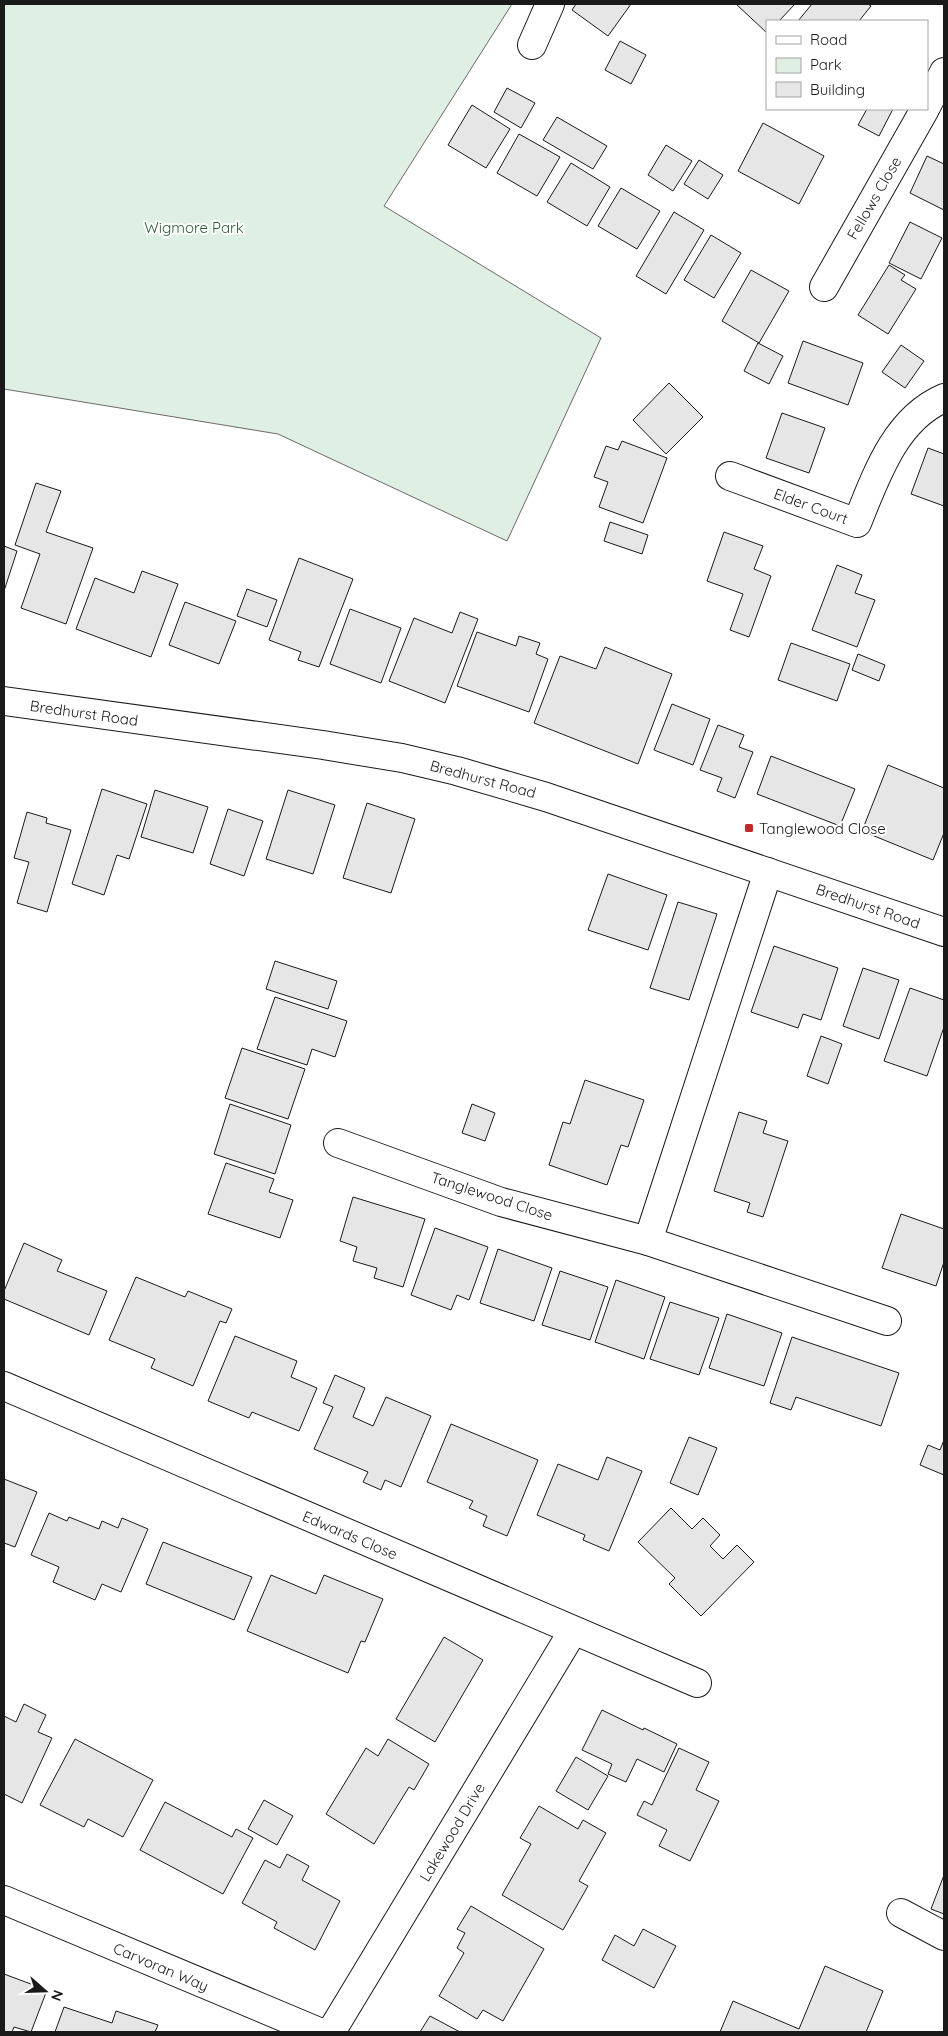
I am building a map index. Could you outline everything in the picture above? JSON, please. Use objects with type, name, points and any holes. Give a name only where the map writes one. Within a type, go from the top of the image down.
[{"type":"street","points":[[532,45],[550,4]]},
{"type":"street","points":[[928,103],[944,72]]},
{"type":"street","name":"Fellows Close","points":[[824,287],[923,110]]},
{"type":"street","name":"Elder Court","points":[[730,476],[857,522],[878,471],[911,419],[928,404],[944,398]]},
{"type":"street","name":"Bredhurst Road","points":[[4,702],[323,745],[402,758],[456,771],[546,796],[944,932]]},
{"type":"street","points":[[648,1241],[768,872]]},
{"type":"street","name":"Tanglewood Close","points":[[338,1143],[501,1202],[648,1241],[887,1321]]},
{"type":"street","name":"Edwards Close","points":[[4,1386],[697,1683]]},
{"type":"street","name":"Lakewood Drive","points":[[332,2032],[573,1631]]},
{"type":"street","name":"Carvoran Way","points":[[4,1900],[319,2032]]},
{"type":"street","points":[[900,1913],[944,1936]]},
{"type":"green space","name":"Wigmore Park","points":[[4,4],[512,4],[384,206],[601,338],[507,541],[278,434],[4,389]]},
{"type":"building","points":[[576,4],[631,4],[608,36],[572,10]]},
{"type":"building","points":[[736,4],[795,4],[780,20],[766,20],[766,32]]},
{"type":"building","points":[[812,4],[868,4],[871,6],[860,20],[799,20]]},
{"type":"building","points":[[620,41],[646,55],[631,84],[605,70]]},
{"type":"building","points":[[507,88],[535,103],[521,128],[494,112]]},
{"type":"building","points":[[472,105],[510,129],[486,168],[448,145]]},
{"type":"building","points":[[866,110],[892,110],[879,136],[858,125]]},
{"type":"building","points":[[557,117],[607,146],[593,169],[543,140]]},
{"type":"building","points":[[763,123],[824,156],[799,204],[738,171]]},
{"type":"building","points":[[519,134],[560,157],[537,196],[497,173]]},
{"type":"building","points":[[666,145],[692,161],[673,191],[648,175]]},
{"type":"building","points":[[927,156],[944,164],[944,210],[910,193]]},
{"type":"building","points":[[699,160],[723,175],[708,199],[684,184]]},
{"type":"building","points":[[571,163],[610,187],[587,226],[547,202]]},
{"type":"building","points":[[621,188],[660,211],[637,249],[598,226]]},
{"type":"building","points":[[674,212],[704,230],[666,294],[636,276]]},
{"type":"building","points":[[910,222],[942,238],[921,279],[889,263]]},
{"type":"building","points":[[711,235],[741,253],[714,298],[684,280]]},
{"type":"building","points":[[889,265],[905,275],[901,280],[916,289],[888,334],[858,315]]},
{"type":"building","points":[[751,270],[789,291],[759,343],[722,321]]},
{"type":"building","points":[[803,341],[863,363],[848,405],[788,383]]},
{"type":"building","points":[[758,343],[783,356],[769,384],[744,371]]},
{"type":"building","points":[[901,345],[924,361],[905,388],[882,372]]},
{"type":"building","points":[[669,383],[703,417],[666,454],[633,420]]},
{"type":"building","points":[[782,413],[825,428],[809,473],[766,458]]},
{"type":"building","points":[[622,441],[667,458],[643,523],[599,507],[608,482],[594,477],[606,446],[618,450]]},
{"type":"building","points":[[928,448],[944,454],[944,506],[911,494]]},
{"type":"building","points":[[36,483],[61,491],[46,532],[93,548],[66,624],[21,608],[40,554],[15,545]]},
{"type":"building","points":[[610,522],[648,535],[642,554],[604,541]]},
{"type":"building","points":[[724,532],[763,546],[754,569],[771,576],[749,637],[730,630],[743,594],[707,581]]},
{"type":"building","points":[[4,546],[17,551],[4,591]]},
{"type":"building","points":[[299,558],[353,579],[319,667],[298,660],[301,652],[269,640]]},
{"type":"building","points":[[837,565],[862,575],[855,593],[875,600],[857,647],[812,630]]},
{"type":"building","points":[[142,571],[178,584],[151,657],[76,629],[95,578],[134,593]]},
{"type":"building","points":[[247,589],[277,600],[267,627],[237,616]]},
{"type":"building","points":[[185,602],[236,621],[219,664],[169,645]]},
{"type":"building","points":[[350,609],[401,628],[381,683],[330,664]]},
{"type":"building","points":[[460,612],[478,619],[445,703],[389,681],[414,618],[452,633]]},
{"type":"building","points":[[477,632],[516,646],[519,636],[540,643],[536,654],[548,659],[529,712],[457,686]]},
{"type":"building","points":[[791,643],[850,664],[837,701],[778,680]]},
{"type":"building","points":[[605,647],[672,674],[638,764],[534,723],[560,656],[596,669]]},
{"type":"building","points":[[858,654],[885,665],[879,681],[852,670]]},
{"type":"building","points":[[672,704],[710,719],[693,765],[654,750]]},
{"type":"building","points":[[718,725],[744,735],[739,747],[753,752],[735,798],[717,791],[722,778],[700,770]]},
{"type":"building","points":[[771,756],[855,789],[840,826],[757,794]]},
{"type":"building","points":[[888,765],[944,788],[944,833],[933,860],[862,831]]},
{"type":"building","points":[[102,789],[147,804],[129,859],[117,855],[104,895],[72,884]]},
{"type":"building","points":[[155,790],[208,807],[193,853],[141,837]]},
{"type":"building","points":[[288,790],[335,805],[313,874],[266,859]]},
{"type":"building","points":[[367,803],[415,819],[391,893],[343,878]]},
{"type":"building","points":[[228,809],[263,821],[244,876],[210,864]]},
{"type":"building","points":[[27,812],[47,818],[46,823],[71,830],[47,912],[17,903],[29,862],[14,858]]},
{"type":"building","points":[[608,874],[667,895],[648,950],[588,930]]},
{"type":"building","points":[[678,902],[717,914],[689,1000],[650,988]]},
{"type":"building","points":[[774,946],[838,968],[821,1020],[803,1014],[798,1028],[751,1012]]},
{"type":"building","points":[[275,961],[337,981],[328,1009],[266,989]]},
{"type":"building","points":[[863,968],[899,980],[879,1039],[843,1026]]},
{"type":"building","points":[[910,988],[944,1000],[944,1027],[927,1076],[884,1061]]},
{"type":"building","points":[[275,997],[347,1021],[335,1057],[312,1049],[307,1065],[257,1049]]},
{"type":"building","points":[[821,1036],[842,1044],[828,1084],[807,1076]]},
{"type":"building","points":[[242,1048],[305,1069],[288,1119],[225,1098]]},
{"type":"building","points":[[585,1080],[644,1100],[628,1147],[621,1145],[607,1185],[549,1165],[563,1122],[570,1124]]},
{"type":"building","points":[[230,1104],[291,1125],[275,1174],[214,1154]]},
{"type":"building","points":[[472,1104],[495,1113],[485,1141],[462,1133]]},
{"type":"building","points":[[739,1112],[767,1121],[763,1133],[788,1141],[763,1217],[747,1212],[750,1203],[714,1191]]},
{"type":"building","points":[[226,1163],[274,1179],[269,1192],[293,1200],[280,1238],[208,1214]]},
{"type":"building","points":[[353,1197],[425,1219],[403,1287],[374,1278],[377,1268],[353,1261],[357,1247],[340,1241]]},
{"type":"building","points":[[901,1214],[944,1229],[944,1262],[936,1286],[882,1268]]},
{"type":"building","points":[[435,1228],[488,1247],[469,1300],[457,1295],[451,1310],[411,1295]]},
{"type":"building","points":[[24,1243],[62,1260],[57,1271],[107,1291],[89,1335],[4,1299],[4,1291]]},
{"type":"building","points":[[498,1249],[552,1268],[534,1321],[480,1303]]},
{"type":"building","points":[[560,1271],[608,1287],[590,1340],[542,1325]]},
{"type":"building","points":[[136,1277],[185,1297],[188,1291],[232,1309],[226,1323],[220,1321],[193,1386],[151,1368],[155,1359],[109,1340]]},
{"type":"building","points":[[616,1280],[665,1297],[644,1359],[595,1342]]},
{"type":"building","points":[[670,1302],[719,1318],[699,1375],[650,1359]]},
{"type":"building","points":[[727,1314],[782,1333],[764,1386],[709,1368]]},
{"type":"building","points":[[235,1336],[297,1361],[291,1377],[317,1388],[299,1431],[252,1412],[249,1418],[208,1401]]},
{"type":"building","points":[[792,1337],[899,1373],[881,1426],[796,1397],[791,1410],[770,1403]]},
{"type":"building","points":[[335,1375],[365,1388],[353,1417],[373,1426],[386,1397],[431,1416],[401,1487],[385,1480],[381,1490],[363,1482],[368,1472],[314,1449],[333,1407],[323,1403]]},
{"type":"building","points":[[451,1424],[538,1460],[507,1536],[483,1526],[487,1516],[469,1508],[473,1501],[427,1482]]},
{"type":"building","points":[[689,1437],[717,1448],[698,1495],[670,1483]]},
{"type":"building","points":[[944,1440],[944,1475],[920,1465],[928,1445],[940,1450]]},
{"type":"building","points":[[607,1457],[642,1471],[609,1551],[583,1540],[585,1535],[537,1515],[558,1464],[598,1480]]},
{"type":"building","points":[[4,1479],[37,1492],[15,1547],[4,1543]]},
{"type":"building","points":[[671,1508],[692,1529],[703,1518],[720,1535],[710,1546],[723,1559],[737,1545],[754,1562],[701,1616],[669,1584],[675,1578],[638,1542]]},
{"type":"building","points":[[49,1513],[67,1521],[69,1517],[99,1529],[102,1521],[118,1528],[122,1518],[148,1529],[121,1592],[102,1584],[95,1600],[53,1582],[59,1567],[31,1555]]},
{"type":"building","points":[[163,1542],[252,1577],[234,1620],[146,1584]]},
{"type":"building","points":[[271,1575],[316,1594],[324,1575],[383,1599],[365,1642],[361,1641],[348,1673],[247,1631]]},
{"type":"building","points":[[444,1637],[483,1660],[435,1742],[396,1719]]},
{"type":"building","points":[[24,1704],[46,1715],[38,1732],[52,1738],[22,1803],[4,1794],[4,1716],[16,1722]]},
{"type":"building","points":[[602,1710],[677,1744],[664,1772],[637,1759],[626,1782],[608,1774],[612,1764],[582,1750]]},
{"type":"building","points":[[75,1739],[153,1780],[123,1837],[88,1819],[84,1827],[40,1805]]},
{"type":"building","points":[[388,1739],[429,1764],[414,1790],[409,1787],[374,1844],[326,1814],[366,1748],[378,1756]]},
{"type":"building","points":[[679,1748],[709,1762],[696,1790],[719,1801],[690,1861],[659,1846],[667,1830],[637,1815],[644,1801],[652,1805]]},
{"type":"building","points":[[576,1757],[608,1776],[588,1810],[556,1791]]},
{"type":"building","points":[[264,1800],[293,1816],[277,1845],[248,1829]]},
{"type":"building","points":[[165,1802],[232,1837],[236,1829],[253,1838],[223,1894],[140,1850]]},
{"type":"building","points":[[539,1806],[578,1829],[583,1820],[606,1833],[579,1881],[588,1886],[563,1930],[502,1895],[531,1844],[520,1838]]},
{"type":"building","points":[[287,1854],[309,1866],[302,1880],[340,1901],[315,1950],[274,1928],[277,1922],[242,1903],[265,1860],[280,1868]]},
{"type":"building","points":[[944,1875],[944,1914],[931,1909]]},
{"type":"building","points":[[471,1906],[544,1949],[503,2021],[483,2010],[477,2019],[439,1996],[464,1953],[457,1948],[465,1933],[457,1929]]},
{"type":"building","points":[[643,1929],[676,1946],[654,1988],[602,1960],[615,1935],[634,1946]]},
{"type":"building","points":[[825,1966],[883,1991],[866,2032],[720,2032],[733,2001],[799,2029]]},
{"type":"building","points":[[4,1974],[47,1990],[31,2032],[14,2027],[12,2032],[4,2032]]},
{"type":"building","points":[[64,2007],[112,2023],[116,2011],[158,2025],[155,2032],[55,2032]]},
{"type":"building","points":[[430,2016],[460,2032],[420,2032]]},
{"type":"place","name":"Tanglewood Close","points":[[749,828]]}]
